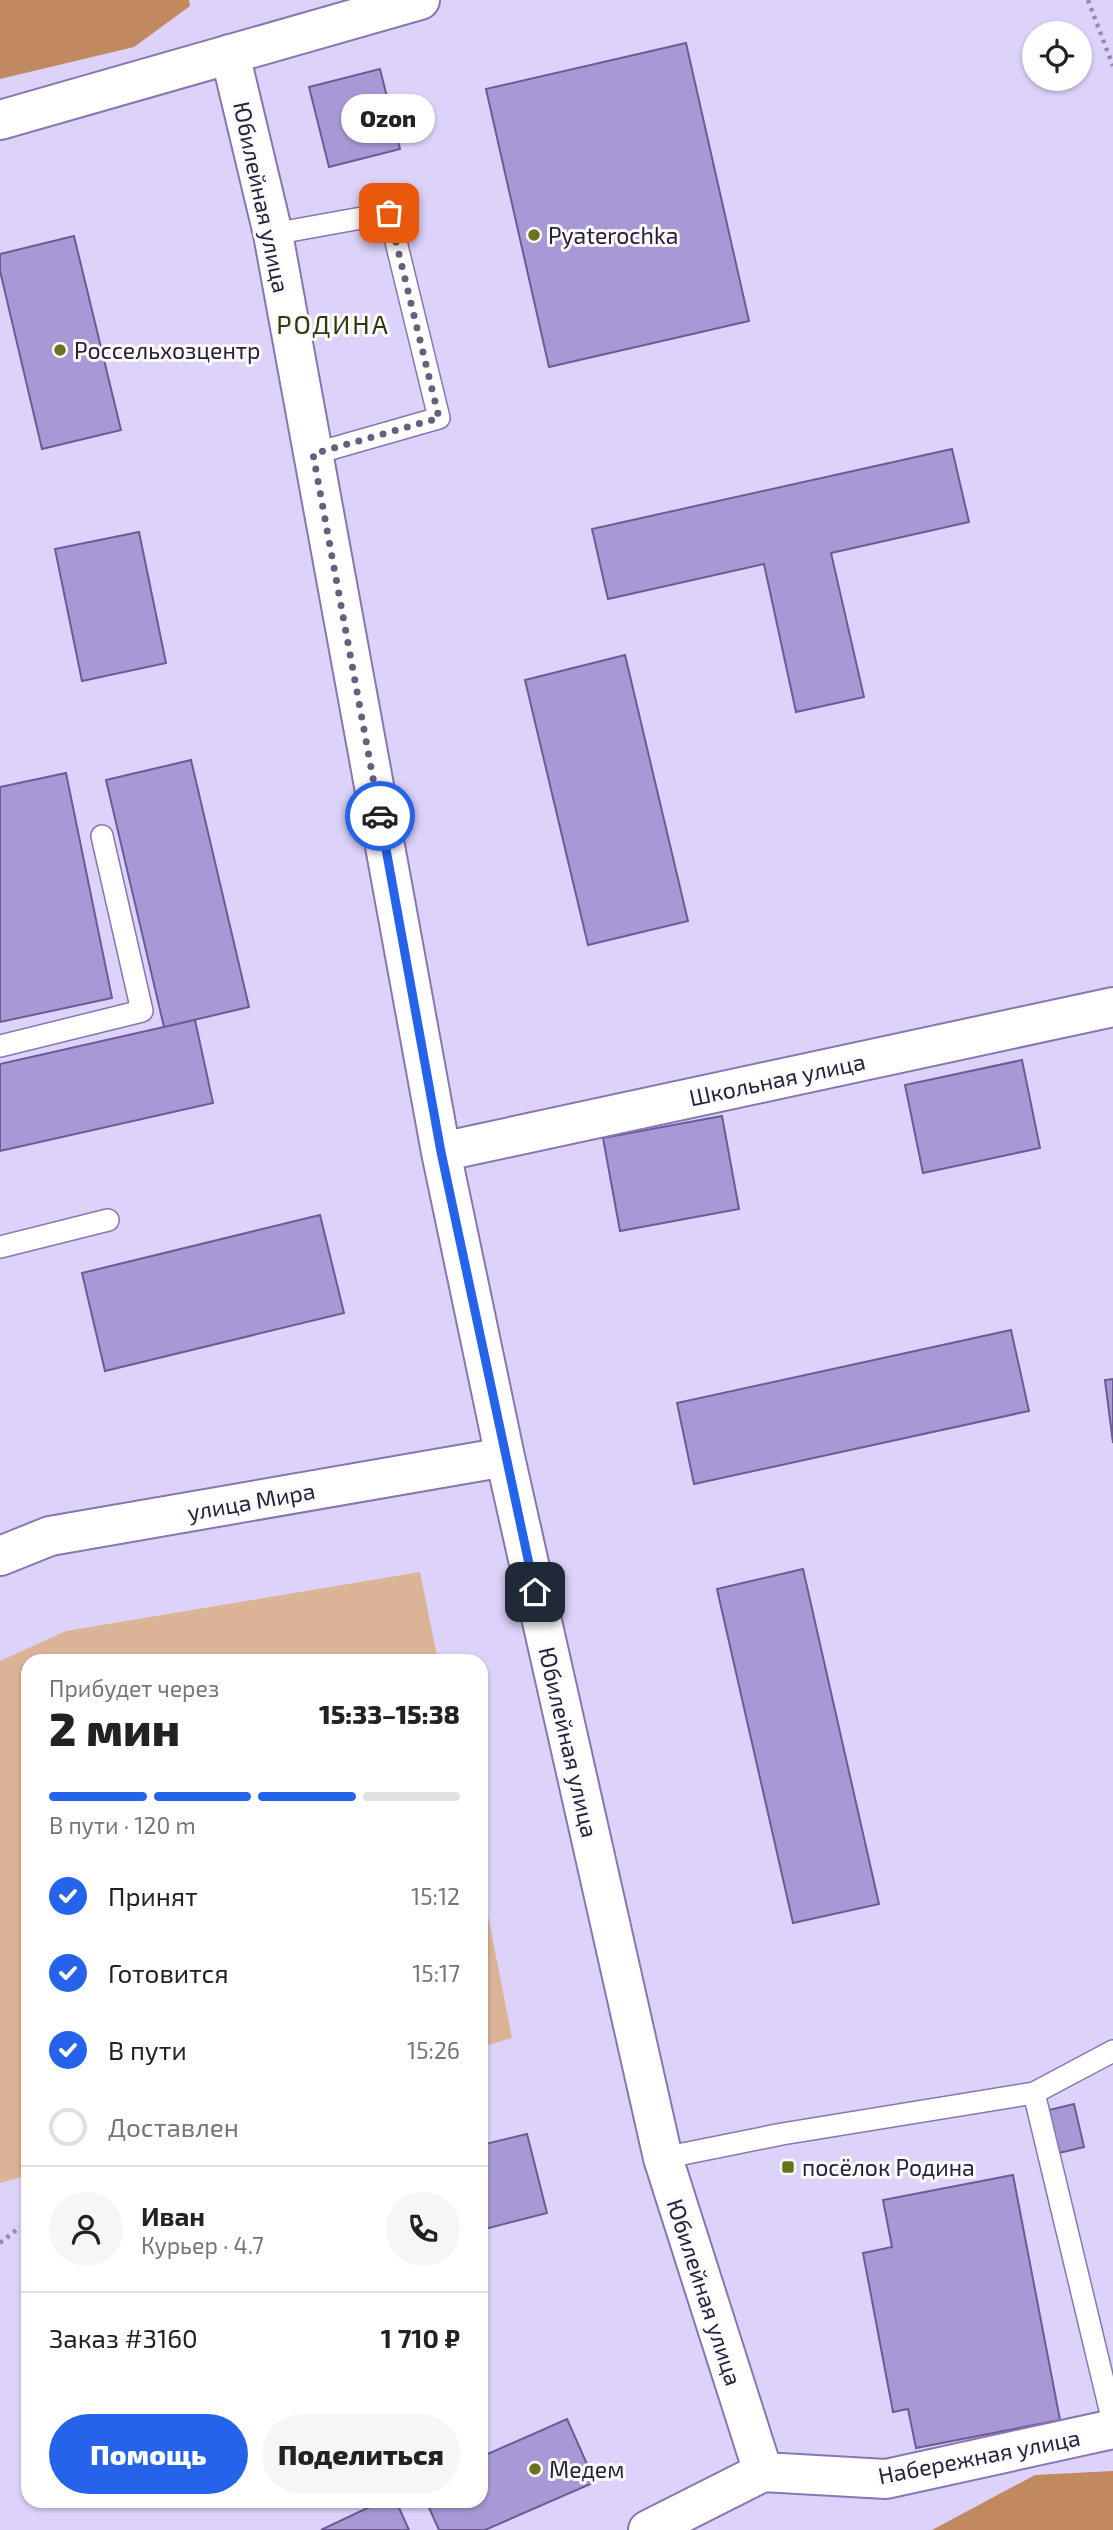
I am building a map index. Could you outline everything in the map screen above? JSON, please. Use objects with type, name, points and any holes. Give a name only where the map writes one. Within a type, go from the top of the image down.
[{"type":"street","points":[[0,120],[420,0]]},
{"type":"street","name":"Юбилейная улица","points":[[230,54],[273,234],[441,1152],[505,1457],[663,2158],[763,2472]]},
{"type":"street","name":"Школьная улица","points":[[441,1152],[1113,1007]]},
{"type":"street","name":"улица Мира","points":[[0,1556],[50,1536],[505,1457]]},
{"type":"street","name":"Набережная улица","points":[[763,2472],[886,2479],[1113,2429]]},
{"type":"street","points":[[648,2530],[763,2472]]},
{"type":"lane","points":[[273,234],[389,213],[439,418],[313,454]]},
{"type":"lane","points":[[0,1046],[142,1011],[102,836]]},
{"type":"lane","points":[[0,1247],[108,1220]]},
{"type":"lane","points":[[663,2158],[782,2134],[1034,2093],[1113,2051]]},
{"type":"lane","points":[[1034,2093],[1113,2422]]},
{"type":"path","points":[[1088,0],[1113,66]]},
{"type":"path","points":[[0,2243],[20,2227]]},
{"type":"shaded area","points":[[0,0],[189,0],[190,6],[134,47],[0,79]]},
{"type":"shaded area","points":[[420,1572],[437,1654],[21,1654],[21,2177],[0,2183],[0,1661],[66,1631]]},
{"type":"shaded area","points":[[488,1916],[512,2038],[488,2045]]},
{"type":"shaded area","points":[[1113,2471],[1113,2530],[932,2530],[1035,2475]]},
{"type":"building","points":[[686,43],[749,321],[549,367],[486,89]]},
{"type":"building","points":[[380,69],[400,149],[329,167],[309,87]]},
{"type":"building","name":"Россельхозцентр","points":[[74,236],[121,430],[42,449],[0,271],[0,254]]},
{"type":"building","points":[[952,449],[969,522],[831,553],[864,697],[796,712],[764,564],[608,599],[592,529]]},
{"type":"building","points":[[139,532],[166,663],[82,681],[55,549]]},
{"type":"building","points":[[625,655],[688,921],[588,945],[525,680]]},
{"type":"building","points":[[191,760],[249,1007],[164,1027],[106,780]]},
{"type":"building","points":[[66,773],[112,998],[0,1022],[0,787]]},
{"type":"building","points":[[195,1020],[213,1103],[0,1151],[0,1064]]},
{"type":"building","points":[[1022,1060],[1040,1148],[923,1173],[905,1085]]},
{"type":"building","points":[[722,1116],[739,1209],[620,1231],[603,1138]]},
{"type":"building","points":[[320,1215],[344,1313],[105,1371],[82,1273]]},
{"type":"building","points":[[1011,1330],[1029,1411],[694,1484],[677,1403]]},
{"type":"building","points":[[1113,1379],[1113,1443],[1105,1380]]},
{"type":"building","points":[[803,1569],[879,1904],[793,1923],[717,1589]]},
{"type":"building","points":[[1074,2104],[1084,2147],[1055,2154],[1045,2111]]},
{"type":"building","points":[[527,2134],[547,2213],[488,2228],[488,2143]]},
{"type":"building","points":[[1013,2175],[1060,2420],[916,2448],[908,2409],[893,2412],[863,2253],[892,2247],[883,2200]]},
{"type":"building","name":"Медем","points":[[567,2419],[595,2482],[485,2530],[439,2530],[429,2508],[488,2508],[488,2454]]},
{"type":"building","points":[[367,2508],[399,2508],[409,2530],[321,2530]]},
{"type":"way so far","points":[[380,816],[313,454],[439,418],[389,213]]},
{"type":"place","name":"Ozon","points":[[389,213]]},
{"type":"place","name":"Pyaterochka","points":[[534,235]]},
{"type":"place","name":"Россельхозцентр","points":[[60,350]]},
{"type":"place","name":"посёлок Родина","points":[[788,2167]]},
{"type":"place","name":"Медем","points":[[535,2469]]},
{"type":"district","name":"РОДИНА","points":[[333,323]]},
{"type":"route","points":[[380,816],[441,1152],[535,1592]]}]
